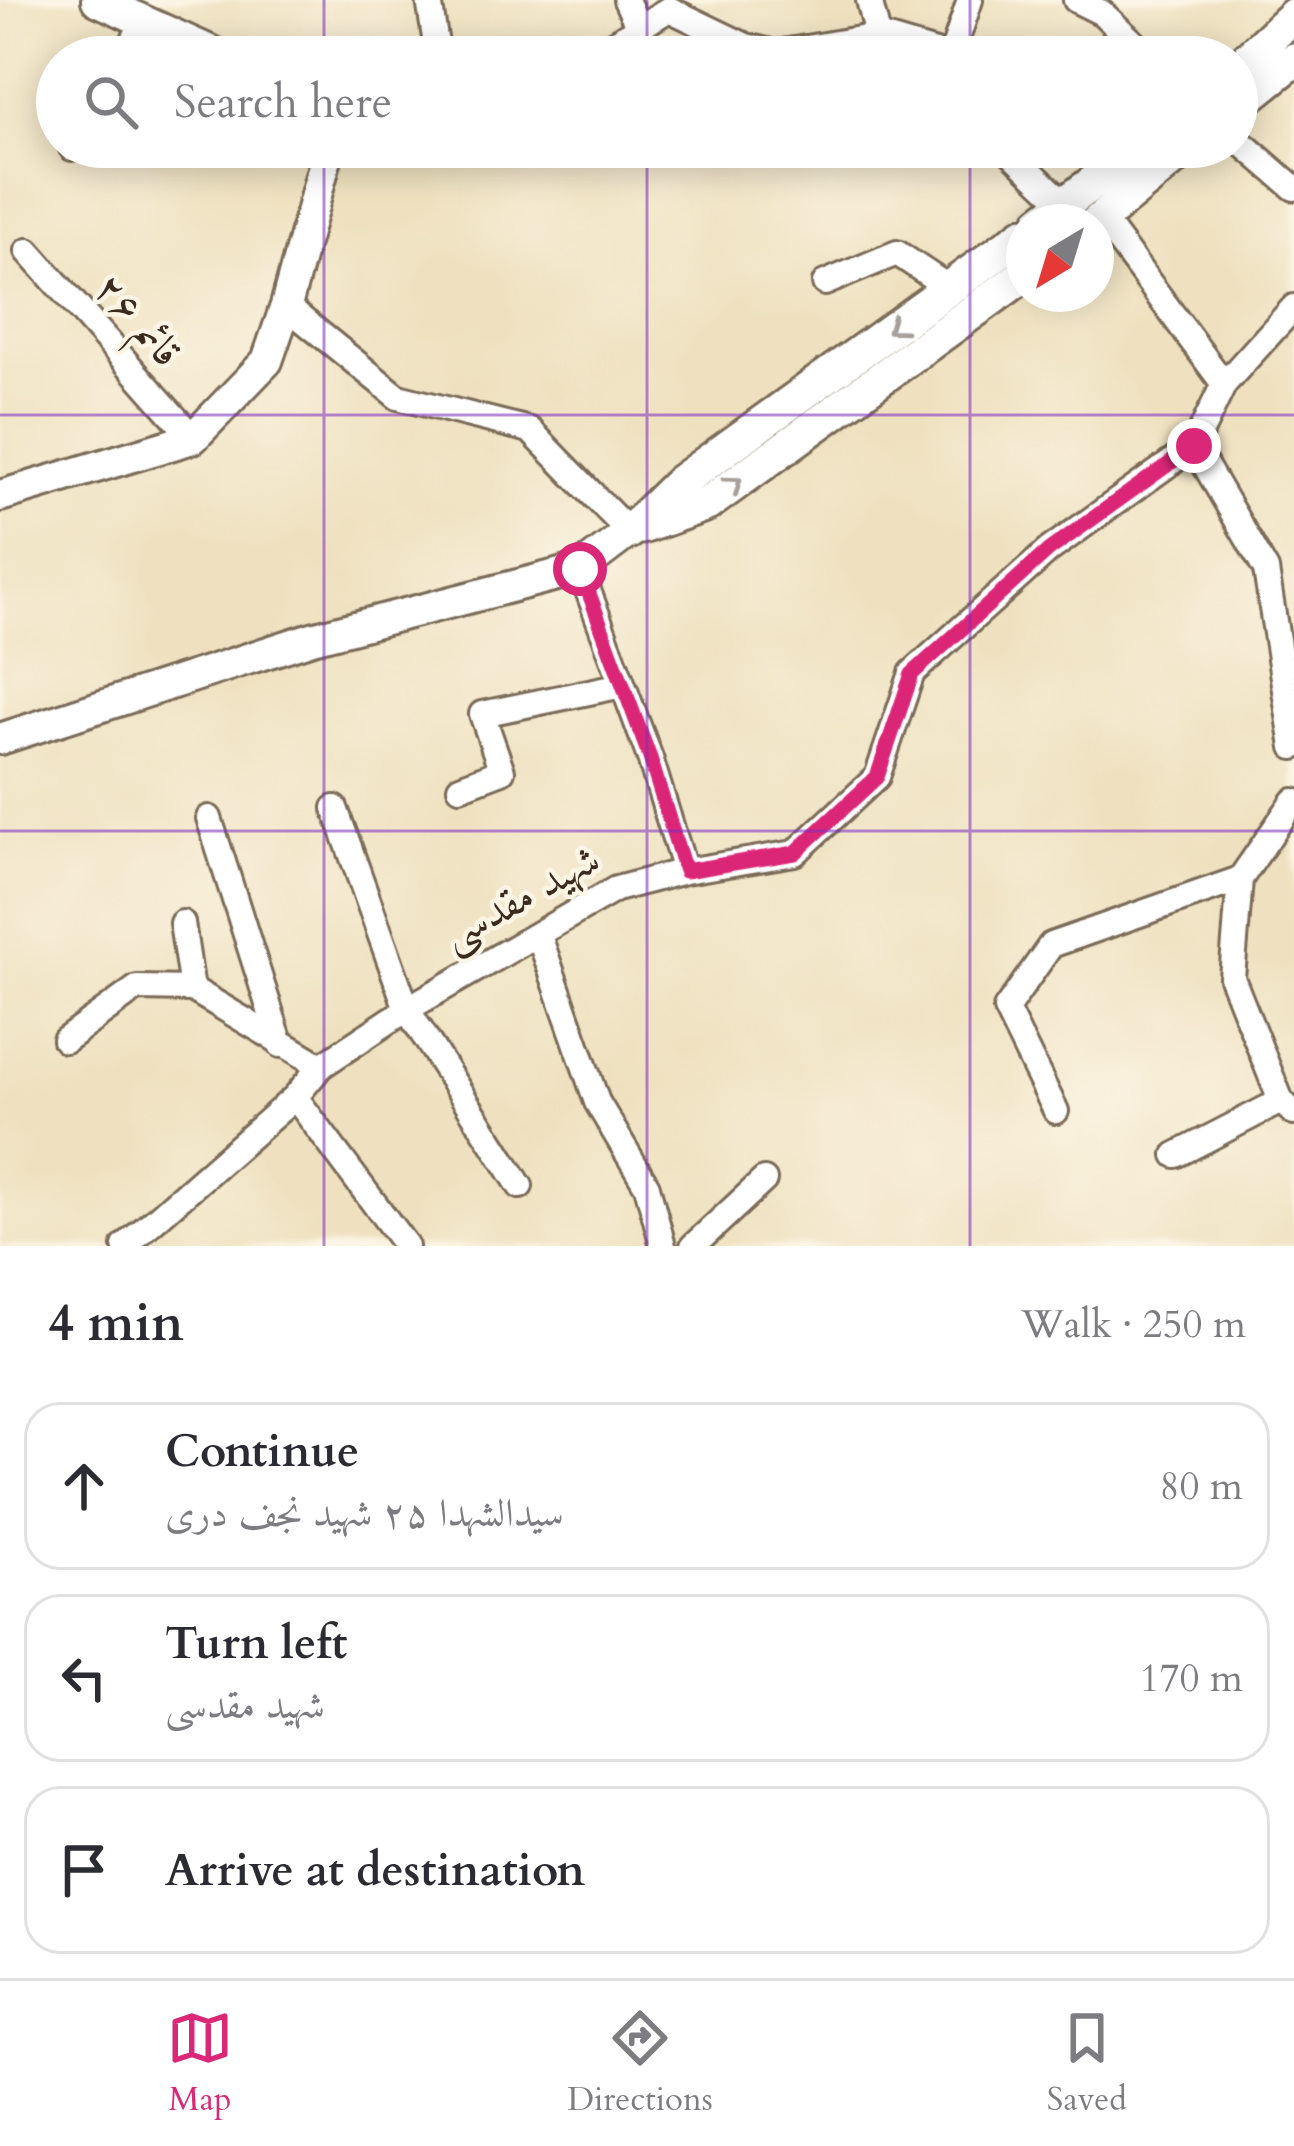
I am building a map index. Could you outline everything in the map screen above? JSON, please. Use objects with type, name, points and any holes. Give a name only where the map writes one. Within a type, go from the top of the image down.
[{"type":"main road","points":[[1258,48],[1294,15]]},
{"type":"main road","points":[[1258,89],[1294,60]]},
{"type":"main road","points":[[1065,204],[1112,168]]},
{"type":"main road","points":[[1114,209],[1163,168]]},
{"type":"main road","points":[[629,532],[680,482],[1006,247]]},
{"type":"main road","points":[[629,532],[706,504],[1006,288]]},
{"type":"street","points":[[97,0],[172,36]]},
{"type":"street","points":[[428,0],[434,36]]},
{"type":"street","points":[[626,0],[638,26]]},
{"type":"street","points":[[868,0],[878,36]]},
{"type":"street","points":[[957,36],[970,0]]},
{"type":"street","points":[[1086,2],[1126,36]]},
{"type":"street","points":[[623,36],[669,9],[725,36]]},
{"type":"street","points":[[136,36],[143,24]]},
{"type":"street","points":[[1258,157],[1294,188]]},
{"type":"street","points":[[5,486],[193,438],[267,361],[323,168]]},
{"type":"street","points":[[1020,168],[1046,204]]},
{"type":"street","points":[[1114,240],[1225,384]]},
{"type":"street","name":"قائم ۲۶","points":[[28,251],[193,438]]},
{"type":"street","points":[[825,283],[896,253],[949,288]]},
{"type":"street","points":[[0,739],[312,638],[580,569],[629,532],[530,430],[398,397],[286,306]]},
{"type":"street","name":"شهید مقدسی","points":[[125,1246],[295,1097],[321,1066],[407,1009],[616,890],[685,871],[795,853],[877,777],[912,674],[1049,550],[1194,446],[1225,384],[1294,307]]},
{"type":"street","points":[[1194,446],[1266,570],[1294,747]]},
{"type":"street","points":[[580,569],[685,871]]},
{"type":"street","points":[[1266,570],[1294,578]]},
{"type":"street","points":[[460,787],[502,771],[482,714],[623,685]]},
{"type":"street","points":[[1176,1156],[1287,1107],[1232,978],[1240,879],[1294,801]]},
{"type":"street","points":[[335,808],[407,1009],[520,1186]]},
{"type":"street","points":[[209,818],[281,1046]]},
{"type":"street","points":[[1056,1111],[1006,1009],[1052,945],[1240,879]]},
{"type":"street","points":[[182,923],[192,989]]},
{"type":"street","points":[[539,936],[597,1102],[647,1186],[663,1246]]},
{"type":"street","points":[[65,1040],[137,988],[192,989],[321,1066]]},
{"type":"street","points":[[295,1097],[406,1246]]},
{"type":"street","points":[[693,1246],[764,1180]]},
{"type":"route","points":[[580,569],[650,758],[685,871],[795,853],[877,777],[912,674],[1049,550],[1194,446]]}]
